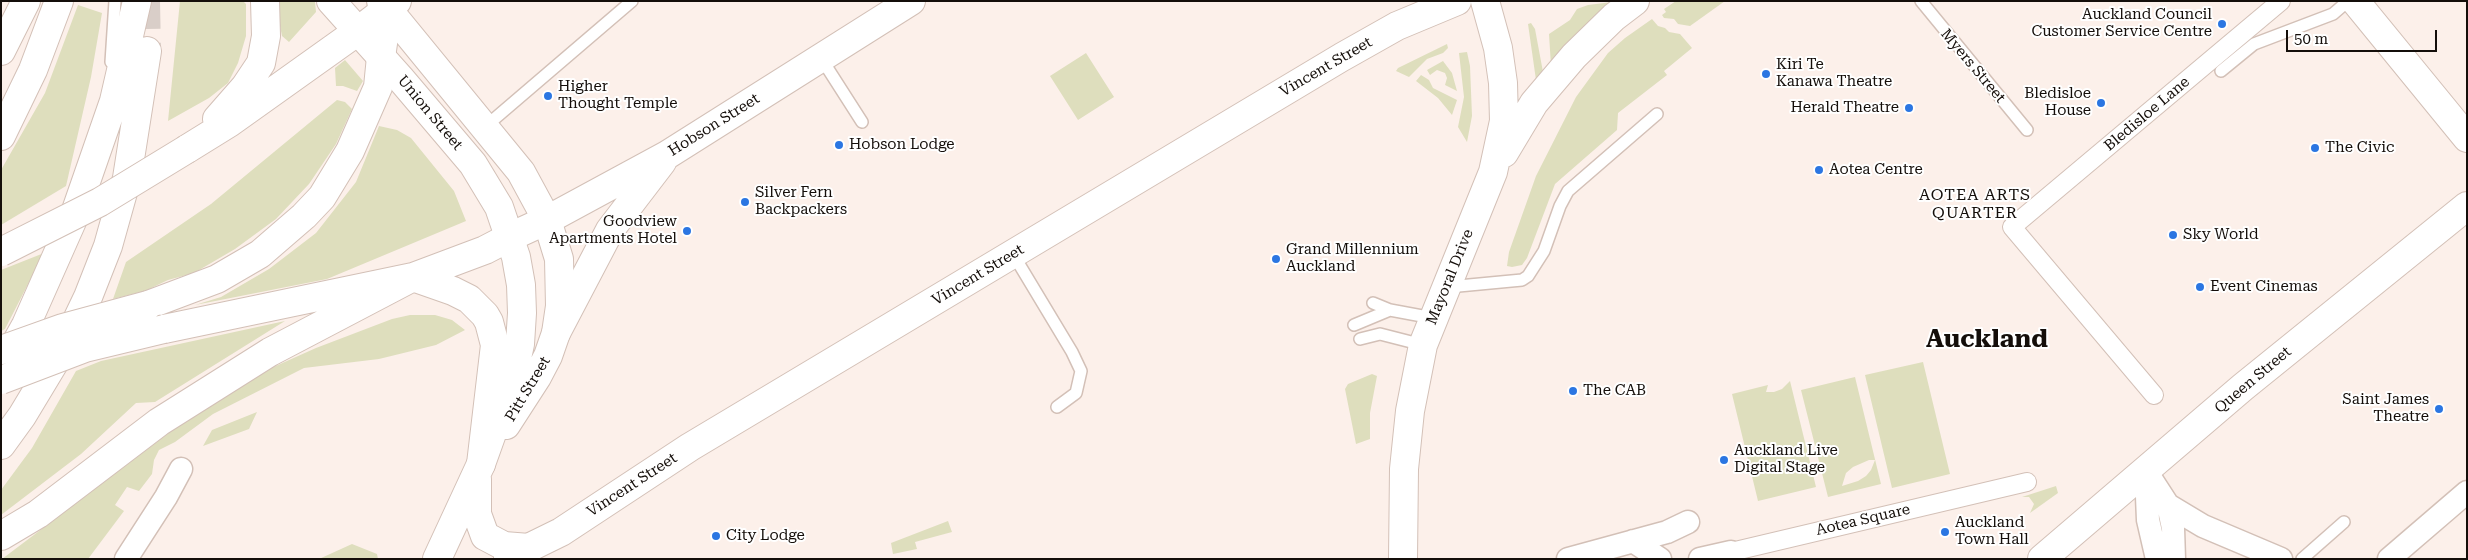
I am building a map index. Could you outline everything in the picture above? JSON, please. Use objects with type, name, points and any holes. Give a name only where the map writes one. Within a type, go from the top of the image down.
[{"type":"main road","points":[[1,51],[26,1]]},
{"type":"main road","points":[[1,136],[33,70],[59,1]]},
{"type":"main road","points":[[1,370],[26,326],[73,219],[108,116],[137,1]]},
{"type":"main road","points":[[228,116],[261,63],[266,36],[265,1]]},
{"type":"main road","name":"Union Street","points":[[331,1],[473,164],[499,208],[510,237]]},
{"type":"main road","name":"Hobson Street","points":[[413,277],[485,250],[547,220],[667,155],[911,1]]},
{"type":"main road","name":"Vincent Street","points":[[517,553],[561,532],[690,447],[1350,52],[1398,26],[1457,1]]},
{"type":"main road","name":"Mayoral Drive","points":[[1402,559],[1404,469],[1410,411],[1423,345],[1432,318],[1493,172],[1504,122],[1504,101],[1498,48],[1485,1]]},
{"type":"main road","points":[[1493,172],[1534,103],[1548,86],[1594,36],[1635,1]]},
{"type":"main road","points":[[2355,1],[2467,138]]},
{"type":"main road","points":[[1,252],[100,202],[187,149],[228,116],[358,31],[389,3]]},
{"type":"main road","points":[[389,3],[521,172],[547,220]]},
{"type":"main road","points":[[1,350],[63,328],[148,305],[217,279],[260,254],[304,216],[322,197],[350,151],[378,87],[389,3]]},
{"type":"main road","points":[[1,445],[22,416],[66,342],[88,297],[108,246],[128,178],[147,51]]},
{"type":"main road","points":[[556,333],[610,230],[667,155]]},
{"type":"main road","name":"Queen Street","points":[[2042,559],[2244,387],[2467,206]]},
{"type":"main road","name":"Pitt Street","points":[[479,468],[537,378],[548,356],[556,333],[560,299],[559,259],[547,220]]},
{"type":"main road","name":"Pitt Street","points":[[437,559],[479,468],[514,372],[520,344],[521,285],[510,237]]},
{"type":"main road","points":[[1,536],[38,514],[159,422],[254,362],[413,277]]},
{"type":"main road","points":[[1,380],[85,348],[164,329],[413,277],[436,283],[469,299],[490,322],[495,345],[495,356],[479,468],[477,514],[485,536],[517,553]]},
{"type":"street","name":"Bledisloe Lane","points":[[2154,395],[2012,227],[2281,1]]},
{"type":"street","points":[[126,559],[166,497],[181,469]]},
{"type":"street","points":[[2146,471],[2168,505],[2190,520],[2282,559]]},
{"type":"street","points":[[2146,471],[2148,520],[2157,559]]},
{"type":"street","name":"Aotea Square","points":[[1700,559],[2026,482]]},
{"type":"street","points":[[2389,559],[2467,492]]},
{"type":"street","points":[[2168,505],[2176,559]]},
{"type":"street","points":[[1568,559],[1666,532],[1688,522]]},
{"type":"street","points":[[2176,559],[2181,551],[2192,541],[2202,537],[2223,535]]},
{"type":"street","points":[[1633,540],[1660,559]]},
{"type":"lane","points":[[108,116],[115,1]]},
{"type":"lane","points":[[486,126],[632,1]]},
{"type":"lane","name":"Myers Street","points":[[1921,1],[2027,130]]},
{"type":"lane","points":[[2221,71],[2256,38],[2333,14],[2348,1]]},
{"type":"lane","points":[[821,57],[862,122]]},
{"type":"lane","points":[[1445,287],[1522,280],[1528,276],[1544,251],[1560,206],[1568,191],[1657,114]]},
{"type":"lane","points":[[1013,254],[1072,352],[1080,371],[1076,392],[1057,406]]},
{"type":"lane","points":[[1373,303],[1390,310],[1432,318]]},
{"type":"lane","points":[[1354,325],[1390,310]]},
{"type":"lane","points":[[1360,339],[1380,334],[1423,345]]},
{"type":"lane","points":[[2302,559],[2344,522]]},
{"type":"green space","points":[[180,1],[243,1],[246,4],[246,36],[238,63],[228,83],[209,98],[168,121]]},
{"type":"green space","points":[[275,1],[315,2],[316,12],[289,42],[282,36]]},
{"type":"green space","points":[[1676,1],[1725,1],[1690,26],[1678,24],[1674,19],[1664,18],[1662,15],[1666,12],[1664,9]]},
{"type":"green space","points":[[1612,2],[1551,66],[1549,34],[1570,20],[1577,9],[1588,5]]},
{"type":"green space","points":[[78,5],[102,13],[91,77],[66,186],[1,225],[1,170],[45,93]]},
{"type":"green space","points":[[1652,19],[1658,26],[1665,28],[1669,32],[1680,34],[1692,48],[1664,71],[1667,75],[1618,113],[1617,130],[1555,184],[1527,258],[1522,265],[1507,266],[1509,252],[1536,176],[1576,97],[1608,53]]},
{"type":"green space","points":[[1531,23],[1535,29],[1543,72],[1538,80],[1536,80],[1528,24]]},
{"type":"green space","points":[[1447,44],[1448,48],[1443,53],[1427,59],[1409,77],[1396,71],[1398,68]]},
{"type":"green space","points":[[1467,52],[1470,66],[1472,116],[1467,142],[1458,127],[1464,97],[1459,53]]},
{"type":"green space","points":[[1086,53],[1114,97],[1078,120],[1050,76]]},
{"type":"green space","points":[[345,60],[363,81],[357,91],[343,86],[336,86],[335,68]]},
{"type":"green space","points":[[1443,61],[1452,73],[1457,91],[1445,85],[1447,78],[1445,73],[1437,70],[1430,75],[1427,70]]},
{"type":"green space","points":[[1421,75],[1429,80],[1433,88],[1457,100],[1452,115],[1438,98],[1416,81]]},
{"type":"green space","points":[[337,100],[345,102],[352,109],[336,144],[309,184],[276,219],[235,249],[194,273],[168,280],[145,291],[113,299],[126,262],[211,204]]},
{"type":"green space","points":[[379,126],[397,130],[411,138],[454,191],[466,221],[327,279],[195,305],[221,297],[269,269],[316,233],[356,182]]},
{"type":"green space","points":[[44,253],[5,329],[1,331],[1,270]]},
{"type":"green space","points":[[410,315],[435,315],[452,320],[465,330],[436,345],[379,359],[304,368],[213,414],[175,442],[159,450],[154,460],[152,474],[139,491],[127,487],[115,505],[124,511],[88,559],[2,559],[182,423],[220,398],[269,369],[316,348],[392,319]]},
{"type":"green space","points":[[285,321],[155,402],[136,403],[81,454],[1,515],[1,490],[32,448],[76,371],[101,361]]},
{"type":"green space","points":[[1923,362],[1950,474],[1892,488],[1865,375]]},
{"type":"green space","points":[[1372,374],[1377,376],[1370,413],[1370,439],[1356,444],[1345,389],[1348,384]]},
{"type":"green space","points":[[1855,377],[1881,484],[1828,497],[1801,390]],"holes":[[[1869,460],[1875,460],[1866,476],[1858,481],[1842,486],[1846,473],[1853,467]]]},
{"type":"green space","points":[[1790,381],[1816,487],[1758,501],[1732,394],[1768,385],[1766,392],[1774,392],[1782,389]]},
{"type":"green space","points":[[257,412],[249,429],[203,446],[212,430]]},
{"type":"green space","points":[[2056,486],[2058,493],[2030,513],[2034,504],[2029,497],[2022,497]]},
{"type":"green space","points":[[948,521],[952,532],[915,542],[917,549],[893,554],[891,543]]},
{"type":"green space","points":[[352,544],[377,554],[378,559],[319,559]]},
{"type":"tunnel","points":[[146,1],[147,51]]},
{"type":"place","name":"Auckland Council Customer Service Centre","points":[[2222,24]]},
{"type":"place","name":"Kiri Te Kanawa Theatre","points":[[1766,74]]},
{"type":"place","name":"Higher Thought Temple","points":[[548,96]]},
{"type":"place","name":"Bledisloe House","points":[[2101,103]]},
{"type":"place","name":"Herald Theatre","points":[[1909,108]]},
{"type":"place","name":"Hobson Lodge","points":[[839,145]]},
{"type":"place","name":"The Civic","points":[[2315,148]]},
{"type":"place","name":"Aotea Centre","points":[[1819,170]]},
{"type":"place","name":"Silver Fern Backpackers","points":[[745,202]]},
{"type":"place","name":"Goodview Apartments Hotel","points":[[687,231]]},
{"type":"place","name":"Sky World","points":[[2173,235]]},
{"type":"place","name":"Grand Millennium Auckland","points":[[1276,259]]},
{"type":"place","name":"Event Cinemas","points":[[2200,287]]},
{"type":"place","name":"The CAB","points":[[1573,391]]},
{"type":"place","name":"Saint James Theatre","points":[[2439,409]]},
{"type":"place","name":"Auckland Live Digital Stage","points":[[1724,460]]},
{"type":"place","name":"Auckland Town Hall","points":[[1945,532]]},
{"type":"place","name":"City Lodge","points":[[716,536]]},
{"type":"district","name":"AOTEA ARTS QUARTER","points":[[1975,204]]},
{"type":"district","name":"Auckland","points":[[1987,340]]}]
